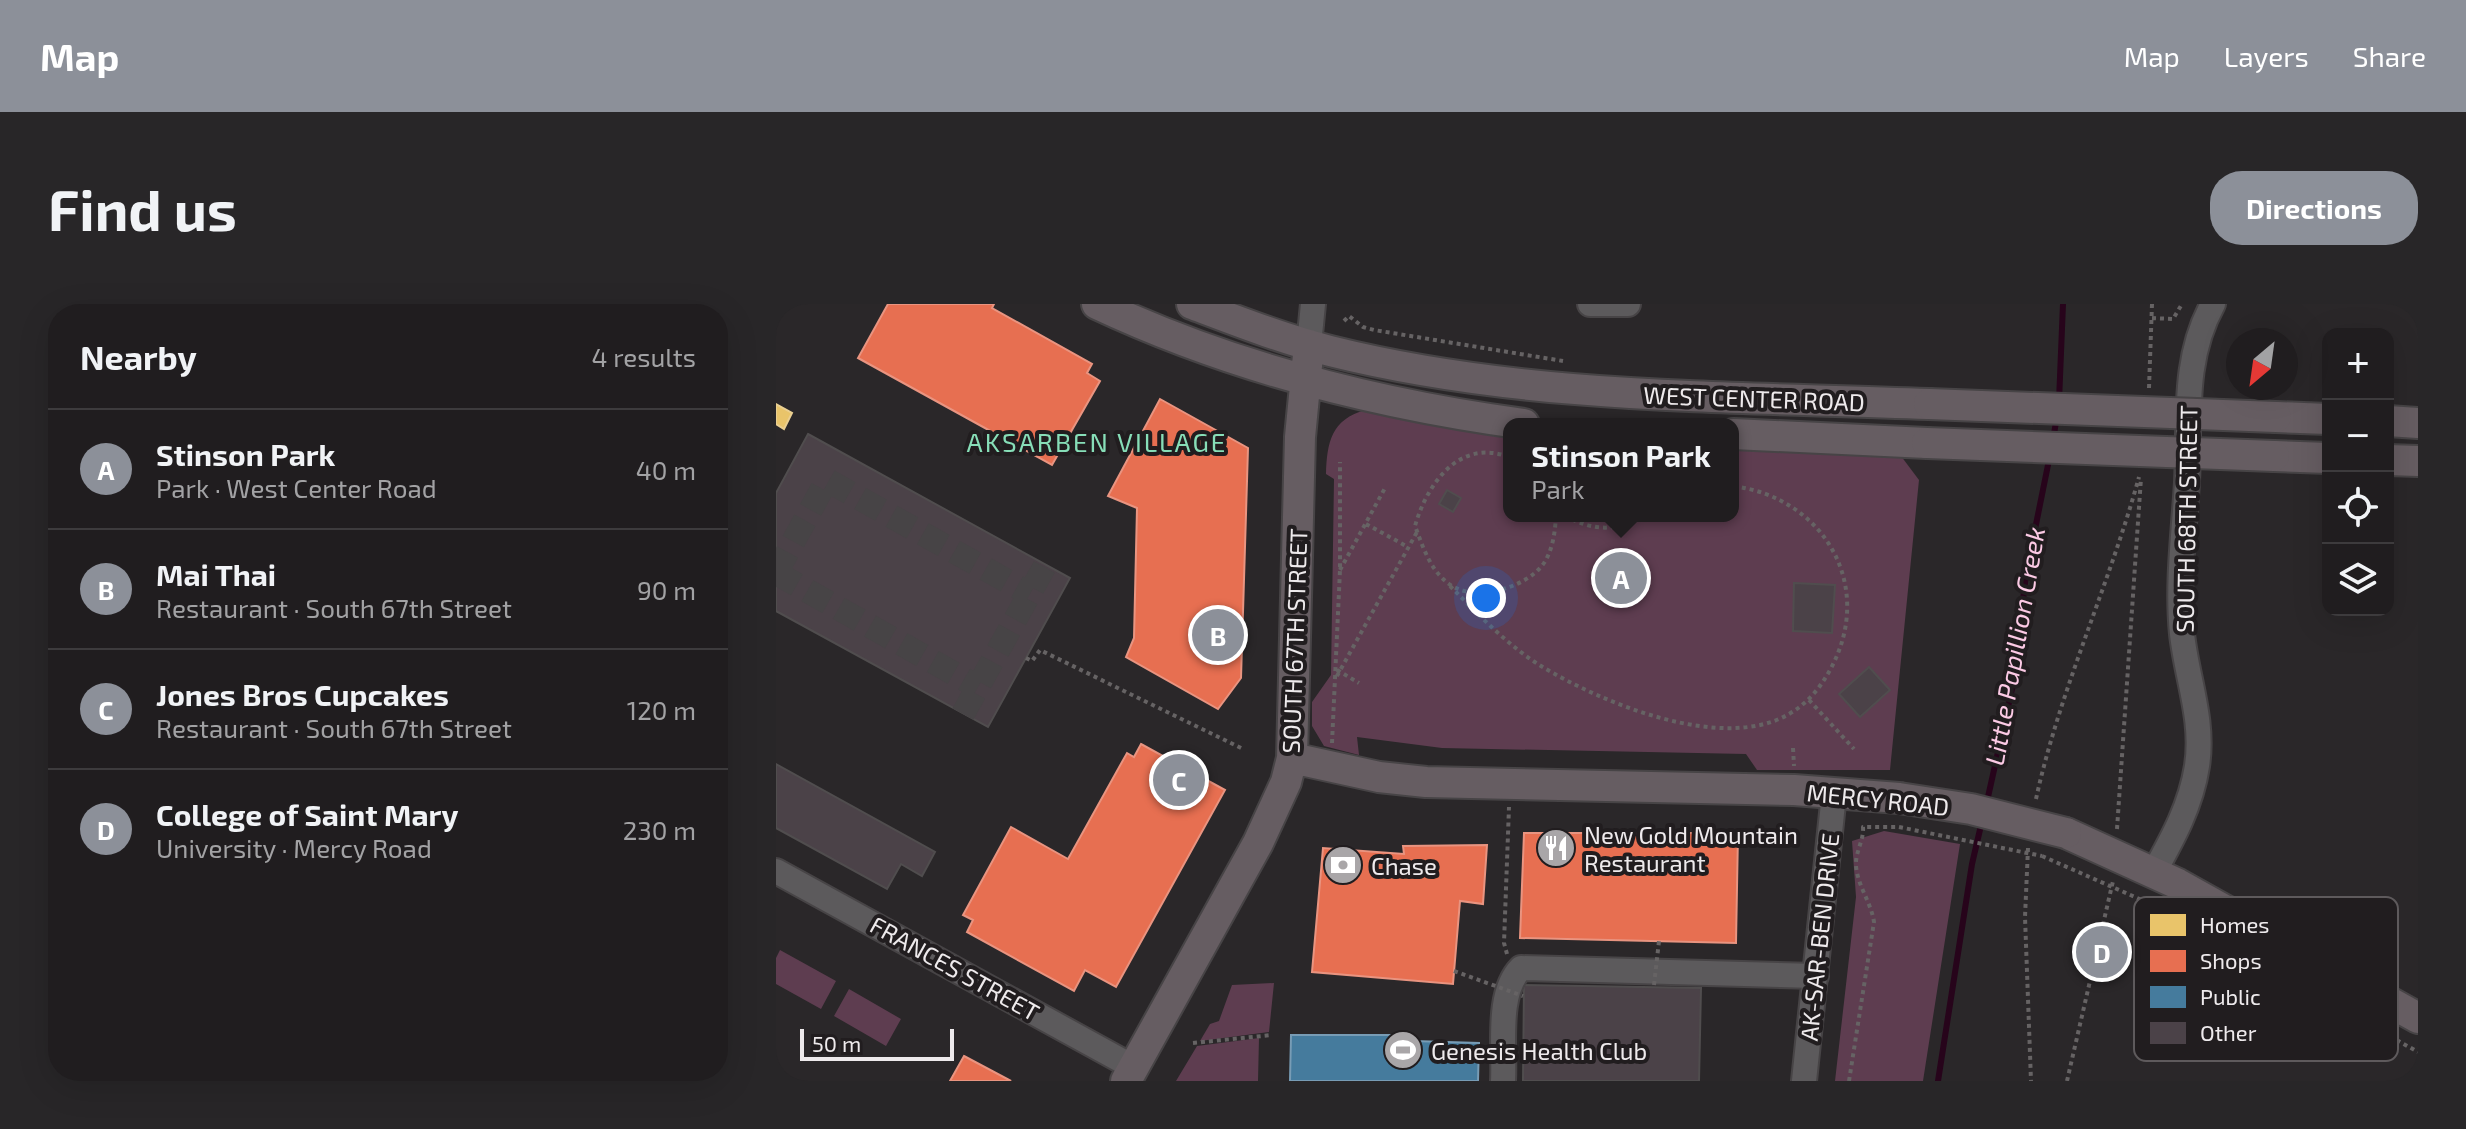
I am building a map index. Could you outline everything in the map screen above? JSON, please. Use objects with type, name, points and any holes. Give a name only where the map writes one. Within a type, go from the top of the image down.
[{"type":"main road","points":[[1097,304],[1186,342],[1305,382],[1432,410],[1503,421]]},
{"type":"main road","name":"WEST CENTER ROAD","points":[[1192,304],[1309,345],[1397,365],[1539,386],[2322,419]]},
{"type":"main road","name":"SOUTH 67TH STREET","points":[[1130,1074],[1258,843],[1286,782],[1292,758],[1300,437],[1309,345]]},
{"type":"main road","points":[[2394,421],[2418,423]]},
{"type":"main road","name":"WEST CENTER ROAD","points":[[1739,434],[2322,458]]},
{"type":"main road","points":[[2394,460],[2418,461]]},
{"type":"main road","name":"MERCY ROAD","points":[[1292,758],[1379,777],[1834,794],[1899,813],[1971,809],[2066,833],[2116,853],[2199,897]]},
{"type":"main road","name":"MERCY ROAD","points":[[2398,1007],[2418,1018]]},
{"type":"street","name":"SOUTH 67TH STREET","points":[[1309,345],[1313,304]]},
{"type":"street","points":[[1590,304],[1628,304]]},
{"type":"street","name":"SOUTH 68TH STREET","points":[[2154,872],[2188,804],[2198,755],[2197,715],[2184,648],[2180,596],[2192,362],[2198,335],[2213,304]]},
{"type":"street","name":"AK-SAR-BEN DRIVE","points":[[1804,1081],[1834,794]]},
{"type":"street","name":"FRANCES STREET","points":[[776,871],[1130,1074]]},
{"type":"street","points":[[1503,1081],[1506,995],[1518,985],[1521,968],[1816,976]]},
{"type":"path","points":[[2152,318],[2173,319],[2182,304]]},
{"type":"path","points":[[1344,321],[1349,316],[1363,327],[1374,330],[1571,362]]},
{"type":"path","points":[[1337,671],[1417,532],[1421,506],[1442,471],[1463,456],[1503,455]]},
{"type":"path","points":[[1332,747],[1340,570],[1340,462]]},
{"type":"path","points":[[2034,807],[2070,679],[2109,575],[2141,468],[2113,885],[2067,1081]]},
{"type":"path","points":[[1417,532],[1432,565],[1450,586],[1486,623],[1539,665],[1664,718],[1739,729],[1789,714],[1809,700],[1826,677],[1846,634],[1849,603],[1841,565],[1820,531],[1779,497],[1739,487]]},
{"type":"path","points":[[1340,570],[1385,488]]},
{"type":"path","points":[[1450,586],[1489,591],[1508,588],[1529,577],[1543,564],[1555,536],[1556,522]]},
{"type":"path","points":[[1581,522],[1602,530],[1631,522]]},
{"type":"path","points":[[1366,524],[1408,547]]},
{"type":"path","points":[[1026,658],[1032,661],[1040,650],[1050,653],[1096,680],[1243,749]]},
{"type":"path","points":[[1337,671],[1359,683]]},
{"type":"path","points":[[1809,700],[1854,749]]},
{"type":"path","points":[[1793,748],[1794,769]]},
{"type":"path","points":[[1511,784],[1504,943],[1518,985]]},
{"type":"path","points":[[1849,1081],[1874,922],[1872,907],[1860,886],[1856,863],[1859,846],[1864,839],[1863,827],[1899,813],[2042,856],[2138,897]]},
{"type":"path","points":[[2029,843],[2025,917],[2031,1081]]},
{"type":"path","points":[[1654,985],[1659,941]]},
{"type":"path","points":[[1454,971],[1518,985]]},
{"type":"path","points":[[1193,1043],[1272,1035]]},
{"type":"path","points":[[2398,1041],[2418,1052]]},
{"type":"shaded area","points":[[1366,410],[1503,433],[1503,522],[1739,522],[1739,447],[1901,456],[1919,480],[1890,770],[1757,770],[1746,754],[1442,748],[1357,737],[1359,755],[1324,746],[1312,726],[1312,702],[1331,675],[1334,479],[1326,474],[1333,434],[1345,419]]},
{"type":"shaded area","points":[[1884,831],[1960,844],[1923,1081],[1835,1081],[1856,897],[1852,841]]},
{"type":"shaded area","points":[[780,950],[836,981],[821,1009],[776,984],[776,958]]},
{"type":"shaded area","points":[[1274,983],[1269,1032],[1200,1041],[1210,1024],[1219,1021],[1232,985]]},
{"type":"shaded area","points":[[849,989],[901,1019],[886,1046],[834,1016]]},
{"type":"shaded area","points":[[1259,1038],[1258,1081],[1176,1081],[1197,1046]]},
{"type":"building: Homes","points":[[776,404],[792,413],[784,429],[776,424]]},
{"type":"building: Shops","points":[[888,304],[994,304],[992,308],[1092,364],[1087,373],[1100,381],[1052,465],[858,358]]},
{"type":"building: Shops","points":[[1160,399],[1248,448],[1241,678],[1218,709],[1126,657],[1134,638],[1137,508],[1108,496]]},
{"type":"building: Shops","points":[[1141,744],[1225,790],[1116,987],[1085,970],[1074,991],[967,932],[973,920],[963,915],[1011,827],[1068,859],[1127,753],[1134,757]]},
{"type":"building: Shops","points":[[1524,833],[1738,833],[1736,943],[1520,938]]},
{"type":"building: Shops","points":[[1487,845],[1483,904],[1460,901],[1453,984],[1312,972],[1323,848],[1404,854],[1403,846]]},
{"type":"building: Shops","points":[[964,1056],[1011,1081],[950,1081]]},
{"type":"building: Public","points":[[1291,1035],[1413,1035],[1414,1041],[1479,1043],[1478,1081],[1290,1081]]},
{"type":"building: Other","points":[[808,434],[1070,578],[988,727],[776,611],[776,493]]},
{"type":"building: Other","points":[[1447,490],[1461,498],[1453,512],[1439,504]]},
{"type":"building: Other","points":[[1794,583],[1835,585],[1832,633],[1793,631]]},
{"type":"building: Other","points":[[1869,667],[1890,690],[1860,717],[1839,694]]},
{"type":"building: Other","points":[[776,764],[935,852],[922,876],[901,864],[887,889],[776,828]]},
{"type":"building: Other","points":[[1524,985],[1701,988],[1699,1081],[1523,1081]]},
{"type":"waterway","name":"Little Papillion Creek","points":[[2059,401],[2063,304]]},
{"type":"waterway","name":"Little Papillion Creek","points":[[2053,440],[2057,416]]},
{"type":"waterway","name":"Little Papillion Creek","points":[[1986,806],[2014,680],[2026,574],[2050,455]]},
{"type":"waterway","name":"Little Papillion Creek","points":[[1938,1081],[1972,864],[1982,821]]},
{"type":"tunnel","points":[[776,573],[827,480],[1030,594]]},
{"type":"tunnel","points":[[963,714],[1046,564]]},
{"type":"tunnel","points":[[776,573],[978,687]]},
{"type":"place","name":"Stinson Park","points":[[1621,578]]},
{"type":"place","name":"Mai Thai","points":[[1218,635]]},
{"type":"place","name":"Jones Bros Cupcakes","points":[[1179,780]]},
{"type":"place","name":"New Gold Mountain Restaurant","points":[[1556,848]]},
{"type":"place","name":"Chase","points":[[1343,865]]},
{"type":"place","name":"College of Saint Mary","points":[[2102,952]]},
{"type":"place","name":"Genesis Health Club","points":[[1403,1050]]},
{"type":"district","name":"AKSARBEN VILLAGE","points":[[1097,441]]}]
